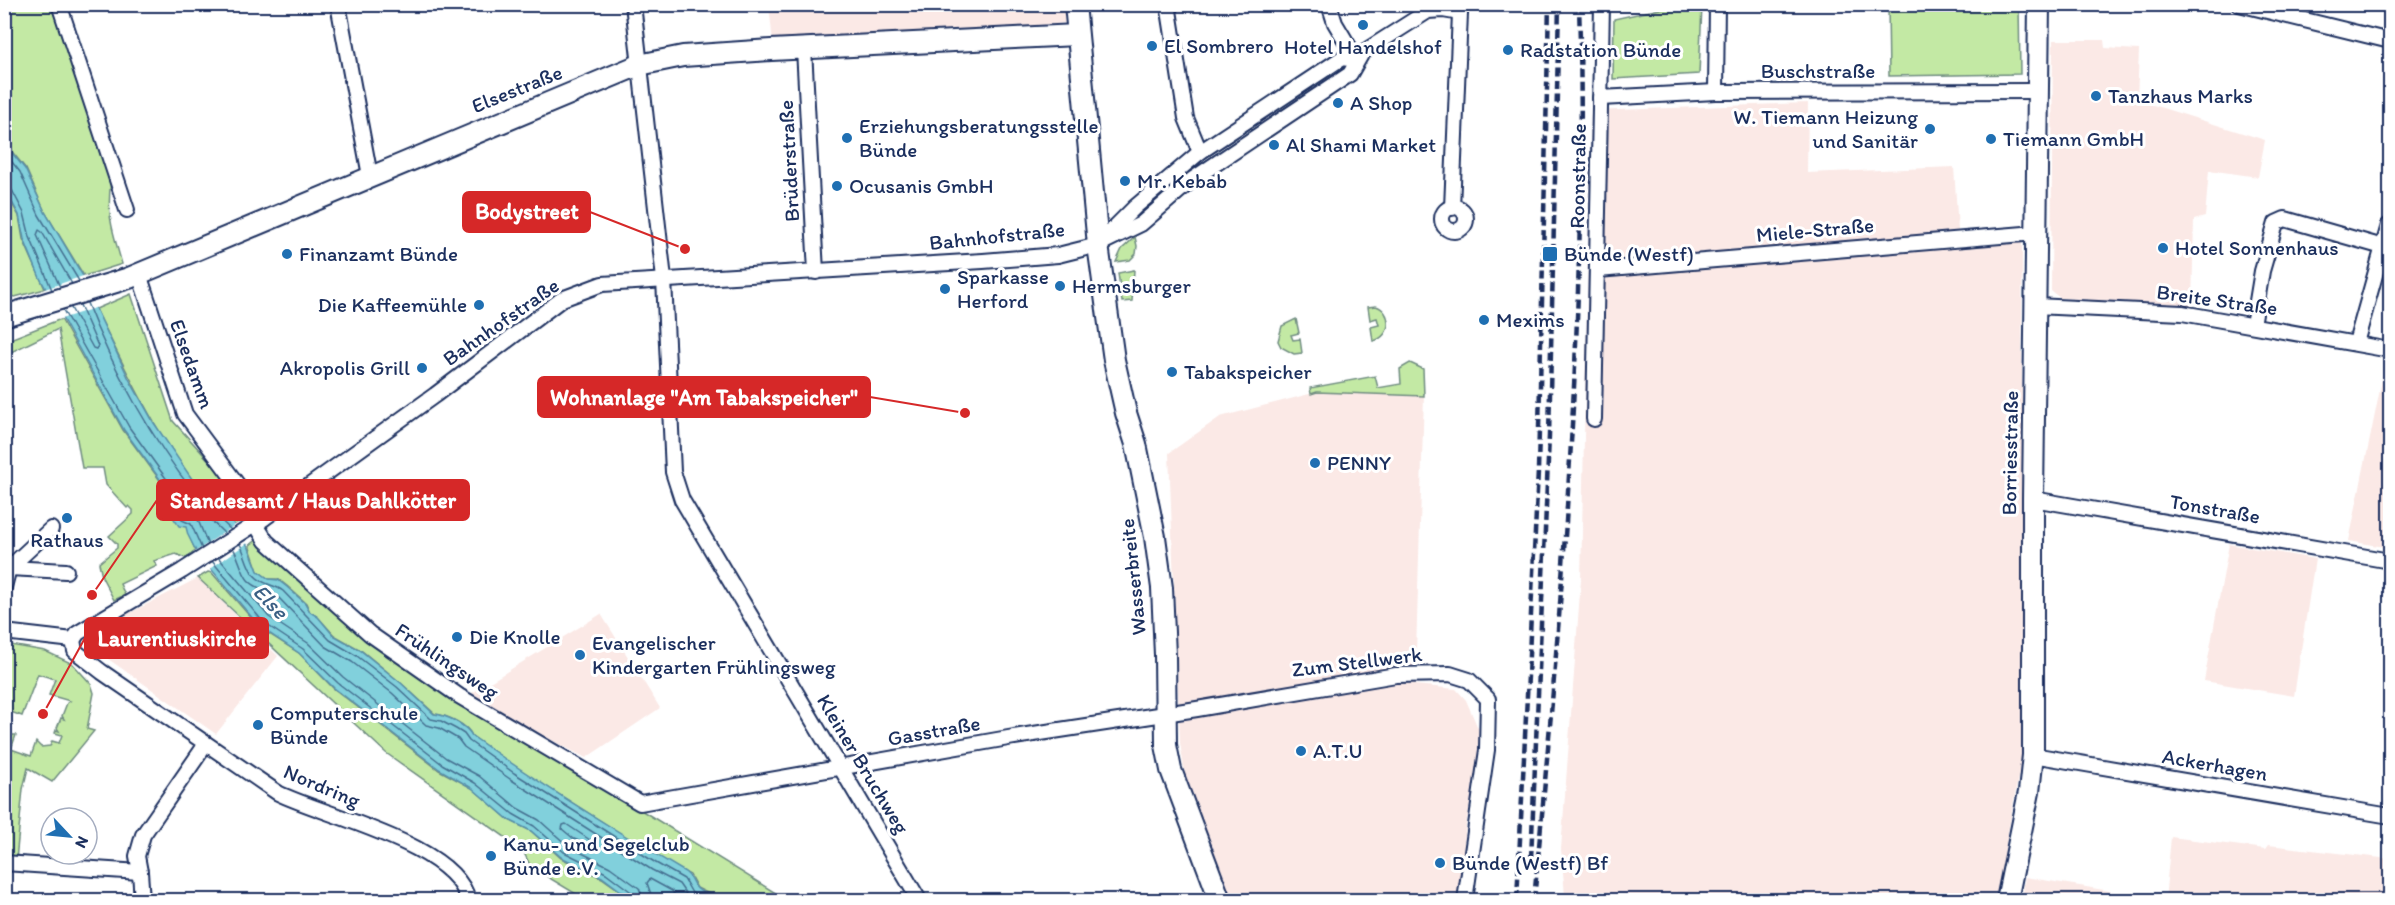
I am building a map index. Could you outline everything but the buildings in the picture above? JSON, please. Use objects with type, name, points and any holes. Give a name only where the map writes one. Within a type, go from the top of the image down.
[{"type":"main road","name":"Wasserbreite","points":[[1075,4],[1098,245],[1114,360],[1126,413],[1136,444],[1155,537],[1162,597],[1166,745],[1171,770],[1220,900]]},
{"type":"main road","name":"Borriesstraße","points":[[2007,900],[2029,792],[2033,755],[2033,499],[2039,4]]},
{"type":"main road","name":"Elsestraße","points":[[4,316],[119,282],[639,65],[683,56],[1077,35]]},
{"type":"street","points":[[59,4],[127,210]]},
{"type":"street","points":[[338,4],[370,176]]},
{"type":"street","name":"Kleiner Bruchweg","points":[[633,4],[664,279],[673,472],[682,500],[919,900]]},
{"type":"street","points":[[1168,4],[1186,118],[1200,152]]},
{"type":"street","points":[[1329,4],[1335,23],[1357,60]]},
{"type":"street","name":"Roonstraße","points":[[1594,419],[1602,4]]},
{"type":"street","points":[[1716,92],[1717,4]]},
{"type":"street","points":[[2239,4],[2391,41]]},
{"type":"street","name":"Bahnhofstraße","points":[[73,640],[78,633],[255,524],[435,395],[562,299],[602,284],[1058,255],[1098,245],[1141,224],[1193,179],[1350,74],[1362,53],[1428,11],[1465,9],[1452,208]]},
{"type":"street","name":"Brüderstraße","points":[[804,49],[816,272]]},
{"type":"street","name":"Bahnhofstraße","points":[[1098,245],[1135,207],[1200,152],[1342,58],[1357,60]]},
{"type":"street","name":"Buschstraße","points":[[1600,98],[1716,92],[2037,91]]},
{"type":"street","points":[[2253,325],[2262,271],[2276,223],[2285,219],[2382,247]]},
{"type":"street","points":[[2356,343],[2389,225]]},
{"type":"street","name":"Miele-Straße","points":[[1598,270],[2036,232]]},
{"type":"street","name":"Elsedamm","points":[[139,274],[185,414],[255,524]]},
{"type":"street","name":"Breite Straße","points":[[2036,306],[2182,314],[2391,350]]},
{"type":"street","name":"Tonstraße","points":[[2033,499],[2391,561]]},
{"type":"street","name":"Frühlingsweg","points":[[255,524],[266,542],[370,634],[459,696],[640,803]]},
{"type":"street","points":[[4,587],[9,568],[51,529]]},
{"type":"street","points":[[9,568],[66,571]]},
{"type":"street","points":[[4,632],[73,640]]},
{"type":"street","name":"Nordring","points":[[73,640],[75,651],[84,658],[278,793],[395,838],[447,866],[460,881],[468,900]]},
{"type":"street","name":"Zum Stellwerk","points":[[1166,714],[1396,675],[1450,674],[1469,680],[1488,699],[1488,710],[1487,750],[1465,900]]},
{"type":"street","name":"Gasstraße","points":[[640,803],[1014,737],[1166,714]]},
{"type":"street","points":[[142,900],[137,856],[142,835],[206,744]]},
{"type":"street","name":"Ackerhagen","points":[[2033,755],[2391,816]]},
{"type":"street","points":[[4,863],[140,872]]},
{"type":"shaded area","points":[[769,5],[1063,5],[1065,23],[915,37],[773,43]]},
{"type":"shaded area","points":[[2053,40],[2104,40],[2105,48],[2139,50],[2137,100],[2265,140],[2258,177],[2209,170],[2205,217],[2194,220],[2192,306],[2060,298],[2051,291]]},
{"type":"shaded area","points":[[1808,103],[1807,173],[1954,167],[1959,246],[2022,240],[2022,755],[1996,900],[1544,900],[1565,896],[1561,849],[1581,579],[1591,111]]},
{"type":"shaded area","points":[[2386,360],[2390,361],[2390,548],[2349,541]]},
{"type":"shaded area","points":[[1317,392],[1424,396],[1415,685],[1456,689],[1466,700],[1480,733],[1476,779],[1466,824],[1459,900],[1230,900],[1187,787],[1180,743],[1169,453],[1220,417]]},
{"type":"shaded area","points":[[2229,544],[2315,559],[2294,696],[2204,681]]},
{"type":"shaded area","points":[[198,578],[278,656],[216,734],[88,645],[86,639],[89,634]]},
{"type":"shaded area","name":"Evangelischer Kindergarten Frühlingsweg","points":[[601,614],[660,708],[586,758],[467,696]]},
{"type":"shaded area","points":[[2171,837],[2265,849],[2268,845],[2390,859],[2390,900],[2165,900]]},
{"type":"shaded area","points":[[2025,877],[2165,900],[2022,900]]},
{"type":"green space","points":[[4,5],[51,5],[111,181],[110,214],[122,264],[84,276],[45,212],[26,169],[5,143]]},
{"type":"green space","points":[[1678,5],[1702,5],[1699,74],[1613,79],[1614,19]]},
{"type":"green space","points":[[1888,5],[2019,5],[2020,74],[1889,76]]},
{"type":"green space","points":[[4,190],[19,216],[23,239],[45,289],[15,297],[5,295]]},
{"type":"green space","points":[[1135,237],[1136,254],[1130,260],[1116,262],[1122,249]]},
{"type":"green space","points":[[1134,270],[1132,301],[1122,302],[1118,273]]},
{"type":"green space","points":[[131,294],[173,421],[224,477],[245,514],[244,518],[235,525],[191,478],[172,452],[139,396],[96,309]]},
{"type":"green space","points":[[1376,306],[1385,312],[1388,323],[1384,334],[1373,341],[1371,327],[1379,325],[1377,318],[1370,320],[1368,307]]},
{"type":"green space","points":[[61,319],[123,430],[173,498],[196,551],[185,558],[176,554],[154,561],[157,566],[120,584],[125,595],[114,600],[102,577],[99,563],[117,548],[117,544],[109,536],[133,514],[133,510],[129,506],[127,508],[106,485],[103,468],[82,468],[58,329],[5,355],[5,341]]},
{"type":"green space","points":[[1296,319],[1299,333],[1291,335],[1293,340],[1300,339],[1302,353],[1294,354],[1281,347],[1278,341],[1282,326]]},
{"type":"green space","points":[[1410,363],[1423,369],[1424,396],[1317,392],[1311,394],[1310,388],[1375,376],[1378,388],[1401,384],[1400,369]]},
{"type":"green space","points":[[258,539],[342,617],[636,807],[787,900],[719,899],[697,888],[690,875],[659,858],[517,768],[472,736],[462,724],[451,718],[435,714],[361,650],[334,635],[318,617],[310,612],[306,603],[287,586],[278,579],[269,579],[258,571],[250,545]]},
{"type":"green space","points":[[208,572],[212,573],[260,628],[299,653],[333,688],[439,770],[472,788],[509,820],[531,831],[561,858],[602,878],[633,900],[586,900],[531,867],[522,849],[386,753],[198,578]]},
{"type":"green space","points":[[5,644],[45,651],[73,664],[91,684],[94,693],[87,729],[94,731],[52,782],[28,768],[23,789],[16,860],[5,859],[5,731],[9,735],[16,735],[11,749],[31,756],[36,742],[41,747],[50,746],[52,741],[59,743],[62,735],[55,733],[56,730],[59,731],[57,728],[61,718],[64,719],[62,716],[70,701],[49,695],[55,679],[38,674],[22,716],[8,711],[5,722]]},
{"type":"water","name":"Else","points":[[4,143],[25,169],[45,212],[83,276],[129,379],[154,423],[200,491],[235,525],[249,548],[258,571],[287,587],[305,603],[310,612],[318,617],[333,635],[360,650],[401,683],[434,714],[450,718],[461,724],[472,736],[524,772],[685,872],[702,892],[718,898],[733,900],[633,900],[602,877],[561,857],[531,831],[509,820],[472,788],[439,769],[334,688],[299,653],[260,627],[196,551],[186,527],[179,526],[170,513],[174,508],[173,497],[124,430],[40,278],[24,239],[19,215],[5,189]]},
{"type":"pier","points":[[86,275],[98,307],[58,320],[42,290]]},
{"type":"pier","points":[[238,523],[249,542],[208,570],[193,553]]},
{"type":"railway","points":[[1517,900],[1538,471],[1549,4]]},
{"type":"railway","points":[[1531,859],[1549,436],[1559,4]]},
{"type":"railway","points":[[1534,900],[1563,565],[1576,341],[1580,229],[1579,4]]},
{"type":"place","name":"Hotel Handelshof","points":[[1363,25]]},
{"type":"place","name":"El Sombrero","points":[[1152,46]]},
{"type":"place","name":"Radstation Bünde","points":[[1508,50]]},
{"type":"place","name":"Tanzhaus Marks","points":[[2096,96]]},
{"type":"place","name":"A Shop","points":[[1338,103]]},
{"type":"place","name":"W. Tiemann Heizung und Sanitär","points":[[1930,129]]},
{"type":"place","name":"Erziehungsberatungsstelle Bünde","points":[[847,138]]},
{"type":"place","name":"Tiemann GmbH","points":[[1991,139]]},
{"type":"place","name":"Al Shami Market","points":[[1274,145]]},
{"type":"place","name":"Mr. Kebab","points":[[1125,181]]},
{"type":"place","name":"Ocusanis GmbH","points":[[837,186]]},
{"type":"place","name":"Hotel Sonnenhaus","points":[[2163,248]]},
{"type":"place","name":"Bodystreet","points":[[685,249]]},
{"type":"place","name":"Finanzamt Bünde","points":[[287,254]]},
{"type":"place","name":"Bünde (Westf)","points":[[1550,254]]},
{"type":"place","name":"Hermsburger","points":[[1060,286]]},
{"type":"place","name":"Sparkasse Herford","points":[[945,289]]},
{"type":"place","name":"Die Kaffeemühle","points":[[479,305]]},
{"type":"place","name":"Mexims","points":[[1484,320]]},
{"type":"place","name":"Akropolis Grill","points":[[422,368]]},
{"type":"place","name":"Tabakspeicher","points":[[1172,372]]},
{"type":"place","name":"Wohnanlage \"Am Tabakspeicher\"","points":[[965,413]]},
{"type":"place","name":"PENNY","points":[[1315,463]]},
{"type":"place","name":"Rathaus","points":[[67,518]]},
{"type":"place","name":"Standesamt / Haus Dahlkötter","points":[[92,595]]},
{"type":"place","name":"Die Knolle","points":[[457,637]]},
{"type":"place","name":"Evangelischer Kindergarten Frühlingsweg","points":[[580,655]]},
{"type":"place","name":"Laurentiuskirche","points":[[43,714]]},
{"type":"place","name":"Computerschule Bünde","points":[[258,725]]},
{"type":"place","name":"A.T.U","points":[[1301,751]]},
{"type":"place","name":"Kanu- und Segelclub Bünde e.V.","points":[[491,856]]},
{"type":"place","name":"Bünde (Westf) Bf","points":[[1440,863]]}]
